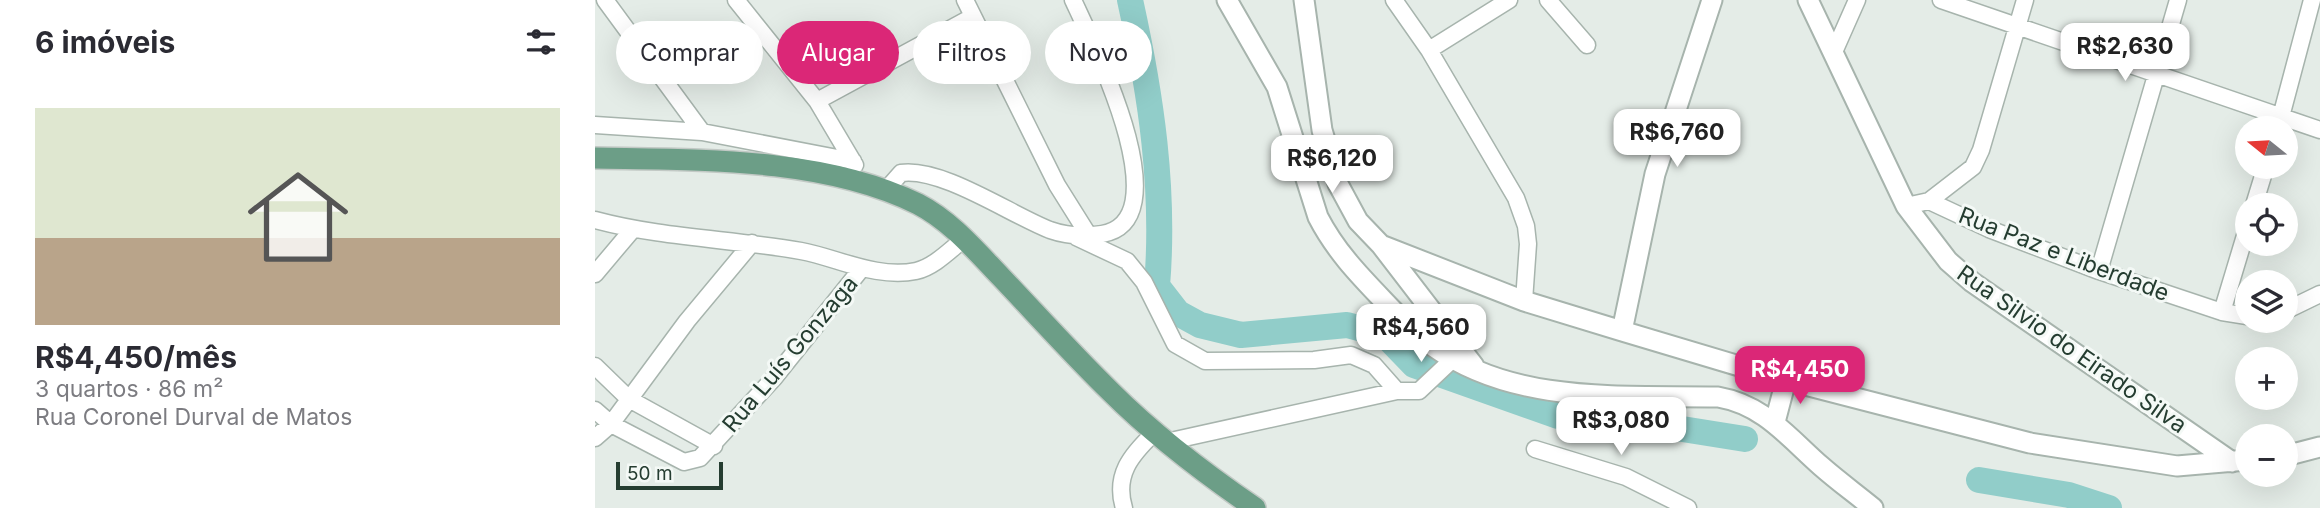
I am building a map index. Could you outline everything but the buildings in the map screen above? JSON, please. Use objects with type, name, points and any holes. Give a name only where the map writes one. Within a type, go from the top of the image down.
[{"type":"main road","points":[[595,158],[785,168],[876,187],[920,205],[964,239],[1111,393],[1160,438],[1255,508]]},
{"type":"street","points":[[605,0],[702,132]]},
{"type":"street","points":[[965,0],[1081,236]]},
{"type":"street","points":[[1073,0],[1123,114],[1133,153],[1134,196],[1123,223],[1114,232],[1081,236]]},
{"type":"street","points":[[1227,0],[1277,87],[1318,217],[1328,237],[1345,260],[1397,315],[1432,346],[1477,370],[1570,395],[1718,397],[1758,410],[1873,508]]},
{"type":"street","points":[[1304,0],[1322,130],[1338,184],[1359,221],[1372,239],[1381,245],[1524,301],[1786,380],[2057,448],[2177,466],[2235,461]]},
{"type":"street","points":[[1394,0],[1429,50],[1517,198],[1526,226],[1528,244],[1524,301]]},
{"type":"street","points":[[1429,50],[1509,0]]},
{"type":"street","points":[[1548,0],[1587,45]]},
{"type":"street","points":[[1622,331],[1655,174],[1712,0]]},
{"type":"street","name":"Rua Silvio do Eirado Silva","points":[[1808,0],[1906,206],[1948,261],[1972,282],[2235,458]]},
{"type":"street","points":[[1834,52],[1857,0]]},
{"type":"street","points":[[1941,0],[2157,75],[2263,116]]},
{"type":"street","points":[[1929,201],[1958,180],[1977,159],[2025,0]]},
{"type":"street","points":[[2099,271],[2178,0]]},
{"type":"street","points":[[2281,116],[2312,0]]},
{"type":"street","points":[[745,4],[817,101],[853,161],[876,187],[901,173],[921,173],[976,194],[1048,229],[1081,236],[1127,261],[1144,282],[1175,344],[1205,361],[1314,360],[1351,355],[1374,365],[1397,391]]},
{"type":"street","points":[[817,101],[972,16]]},
{"type":"street","points":[[595,125],[702,132],[853,161]]},
{"type":"street","points":[[2298,126],[2320,130]]},
{"type":"street","name":"Rua Paz e Liberdade","points":[[1906,206],[1929,201],[1989,229],[2099,271],[2235,314]]},
{"type":"street","points":[[595,220],[633,229],[752,243],[820,255],[862,268],[900,273],[917,271],[932,265],[964,239]]},
{"type":"street","points":[[595,274],[633,229]]},
{"type":"street","points":[[595,438],[611,424],[687,321],[752,243]]},
{"type":"street","points":[[1381,245],[1477,370]]},
{"type":"street","points":[[2222,312],[2239,256]]},
{"type":"street","name":"Rua Luís Gonzaga","points":[[611,424],[684,462],[700,458],[774,378],[862,268]]},
{"type":"street","points":[[2298,305],[2320,293]]},
{"type":"street","points":[[1124,508],[1120,489],[1126,465],[1160,438],[1397,391],[1419,391],[1453,359]]},
{"type":"street","points":[[595,366],[629,399],[713,446]]},
{"type":"street","points":[[1775,422],[1786,380]]},
{"type":"street","points":[[595,410],[611,424]]},
{"type":"street","points":[[2298,453],[2320,447]]},
{"type":"street","points":[[1535,449],[1626,477],[1688,508]]},
{"type":"waterway","points":[[1130,0],[1150,107],[1158,178],[1157,286],[1178,313],[1200,325],[1241,335],[1347,325],[1385,335],[1414,365],[1558,416],[1616,425],[1676,428],[1745,439]]},
{"type":"waterway","points":[[1979,480],[2069,495],[2109,508]]}]
